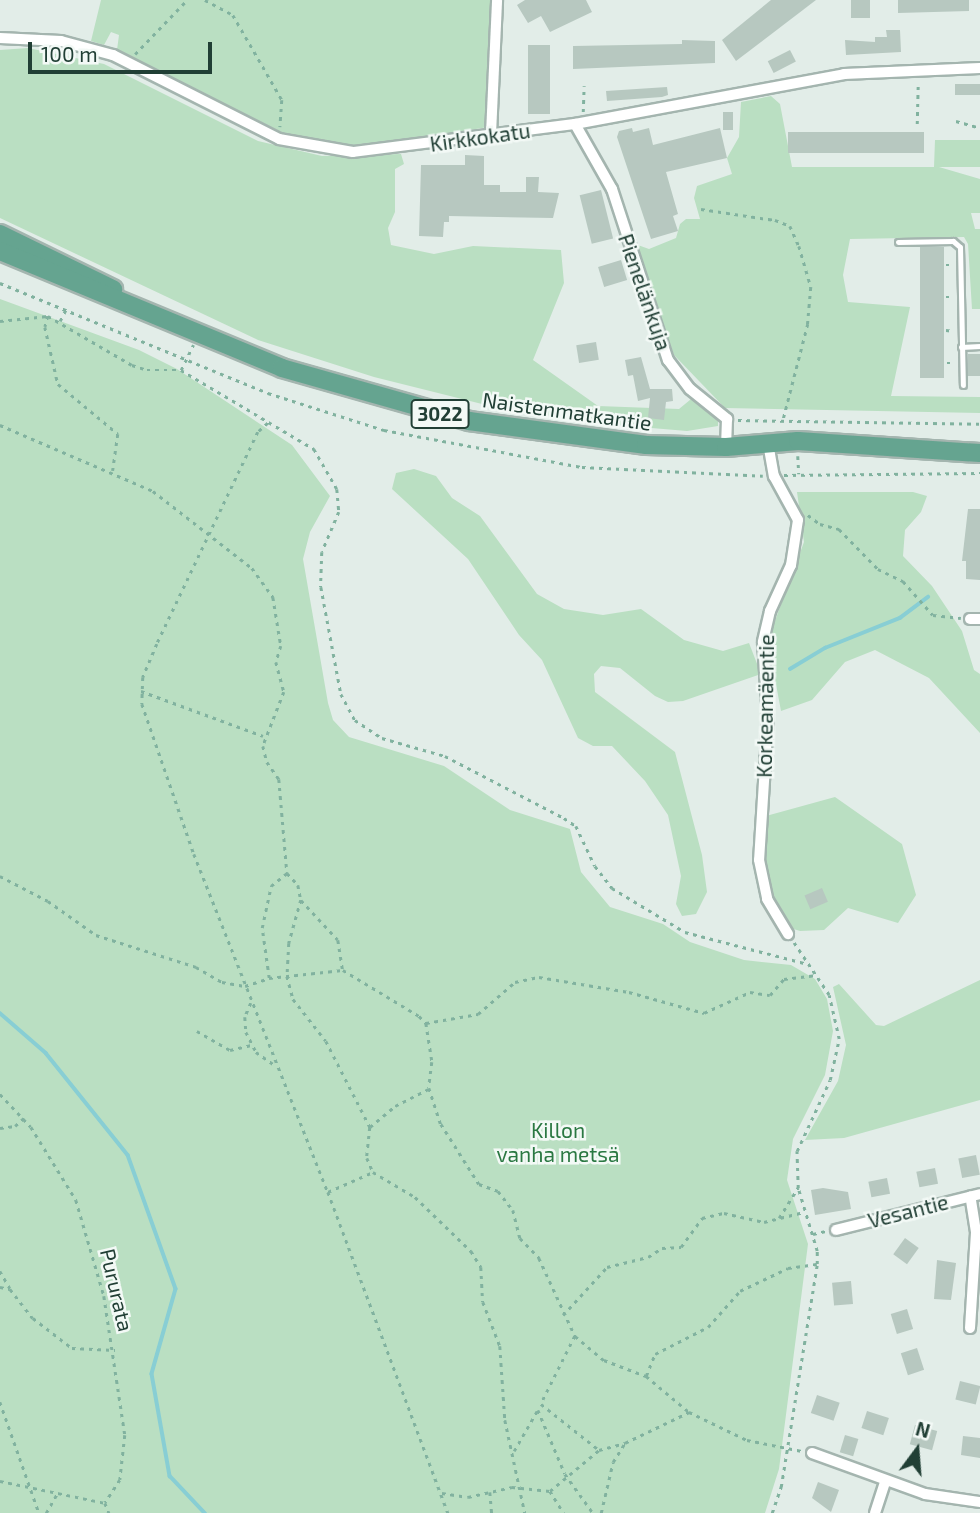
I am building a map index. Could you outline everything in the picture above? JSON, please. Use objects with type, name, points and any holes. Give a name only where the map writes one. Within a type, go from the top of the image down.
[{"type":"main road","name":"Naistenmatkantie","points":[[0,234],[167,320]]},
{"type":"main road","name":"Naistenmatkantie","points":[[0,251],[282,368],[413,408],[592,440],[768,448],[929,447],[980,443]]},
{"type":"main road","name":"Naistenmatkantie","points":[[929,447],[980,453]]},
{"type":"street","points":[[491,134],[497,0]]},
{"type":"street","name":"Kirkkokatu","points":[[0,38],[61,41],[130,62],[279,139],[318,148],[373,152],[579,123],[844,74],[980,68]]},
{"type":"street","name":"Pienelänkuja","points":[[579,123],[612,189],[668,360],[690,389],[727,419]]},
{"type":"street","points":[[726,447],[727,419]]},
{"type":"street","name":"Korkeamäentie","points":[[768,448],[774,476],[792,502],[798,520],[795,551],[770,611],[763,642],[768,718],[759,860],[767,899],[788,933]]},
{"type":"street","points":[[970,1328],[976,1232],[975,1195]]},
{"type":"street","name":"Vesantie","points":[[836,1230],[975,1195]]},
{"type":"street","points":[[812,1453],[885,1482],[925,1494],[980,1502]]},
{"type":"street","points":[[875,1513],[885,1482]]},
{"type":"lane","points":[[898,242],[953,241],[960,247],[963,386]]},
{"type":"lane","points":[[961,347],[980,346]]},
{"type":"path","points":[[130,62],[144,41],[187,0]]},
{"type":"path","points":[[205,0],[233,15],[282,100],[279,139]]},
{"type":"path","points":[[579,123],[584,86]]},
{"type":"path","points":[[917,124],[918,90]]},
{"type":"path","points":[[956,121],[980,128]]},
{"type":"path","points":[[701,209],[775,220],[790,226],[799,246],[811,287],[808,324],[783,421]]},
{"type":"path","points":[[60,321],[66,309]]},
{"type":"path","points":[[48,316],[45,327],[58,384],[118,434],[113,471]]},
{"type":"path","points":[[0,321],[48,316],[132,365],[147,370],[181,370],[314,449],[337,489],[338,512],[321,552],[321,587],[341,694],[355,720],[382,737],[445,756],[565,818],[576,826],[595,866],[612,888],[685,932],[808,964]]},
{"type":"path","points":[[181,370],[186,359]]},
{"type":"path","points":[[727,419],[980,424]]},
{"type":"path","points":[[268,423],[258,432],[210,539],[158,644],[141,691],[169,786],[274,1065],[328,1192],[448,1513]]},
{"type":"path","points":[[0,425],[113,471],[153,491],[210,539],[252,568],[273,597],[281,646],[276,662],[284,692],[283,705],[263,736],[267,762],[279,779],[287,873],[298,886],[301,900],[289,943],[287,976],[293,999],[326,1041],[370,1127],[367,1158],[373,1172],[423,1204],[471,1251],[481,1267],[483,1302],[500,1346],[505,1420],[523,1489],[526,1513]]},
{"type":"path","points":[[792,502],[820,524],[839,529],[878,569],[903,581],[933,615],[975,619]]},
{"type":"path","points":[[141,691],[263,736]]},
{"type":"path","points":[[269,978],[262,928],[271,886],[287,873]]},
{"type":"path","points":[[0,876],[48,901],[96,935],[196,967],[222,982],[245,986],[269,978],[343,970],[426,1023],[478,1014],[515,982],[539,977],[629,992],[704,1013],[750,992],[770,995],[783,979],[817,975]]},
{"type":"path","points":[[301,900],[338,940],[343,970]]},
{"type":"path","points":[[772,1513],[786,1448],[817,1264],[813,1234],[798,1188],[799,1139],[830,1080],[839,1039],[829,995],[788,933]]},
{"type":"path","points":[[251,1003],[245,1017],[252,1045],[274,1065]]},
{"type":"path","points":[[426,1023],[432,1062],[429,1088],[453,1149],[479,1184],[498,1191],[513,1210],[520,1238],[538,1258],[575,1336],[604,1360],[646,1376],[689,1412],[747,1440],[812,1453]]},
{"type":"path","points":[[197,1031],[230,1050],[252,1045]]},
{"type":"path","points":[[370,1127],[395,1106],[429,1088]]},
{"type":"path","name":"Pururata","points":[[0,1094],[24,1118],[76,1200],[115,1350],[125,1435],[124,1466],[105,1503]]},
{"type":"path","points":[[0,1128],[15,1126],[24,1118]]},
{"type":"path","points":[[328,1192],[373,1172]]},
{"type":"path","points":[[778,1218],[798,1188]]},
{"type":"path","points":[[563,1315],[607,1267],[648,1257],[662,1248],[681,1247],[702,1218],[723,1213],[739,1220],[778,1218],[804,1212]]},
{"type":"path","points":[[646,1376],[655,1353],[708,1327],[740,1291],[788,1268],[817,1264]]},
{"type":"path","points":[[0,1271],[10,1289],[33,1318],[72,1348],[115,1350]]},
{"type":"path","points":[[0,1287],[10,1289]]},
{"type":"path","points":[[514,1451],[575,1336]]},
{"type":"path","points":[[0,1402],[26,1483],[39,1513]]},
{"type":"path","points":[[541,1404],[598,1450]]},
{"type":"path","points":[[538,1410],[565,1474],[593,1513]]},
{"type":"path","points":[[550,1491],[565,1474],[598,1450],[625,1444],[689,1412]]},
{"type":"path","points":[[601,1513],[613,1462],[625,1444]]},
{"type":"path","points":[[0,1481],[26,1483],[105,1503],[108,1512]]},
{"type":"path","points":[[440,1492],[468,1497],[490,1491],[550,1491]]},
{"type":"path","points":[[490,1491],[492,1513]]},
{"type":"path","points":[[550,1491],[564,1513]]},
{"type":"path","points":[[46,1513],[58,1492]]},
{"type":"green space","points":[[101,0],[491,0],[488,127],[367,147],[299,141],[117,50],[119,35],[111,32],[104,45],[91,41]]},
{"type":"green space","points":[[28,48],[104,64],[258,141],[322,156],[401,154],[404,164],[395,169],[395,212],[388,228],[391,245],[434,254],[473,246],[561,250],[564,283],[533,360],[598,406],[679,409],[696,395],[718,417],[718,426],[687,431],[592,423],[490,406],[374,377],[258,340],[0,218],[0,50]]},
{"type":"green space","points":[[771,96],[780,104],[792,167],[934,167],[935,140],[980,140],[980,167],[939,167],[980,179],[980,213],[971,213],[975,229],[980,229],[980,309],[972,309],[968,244],[964,237],[850,239],[843,275],[848,302],[910,307],[891,396],[980,397],[980,413],[725,408],[674,355],[635,244],[649,249],[676,238],[680,224],[686,219],[700,219],[694,198],[697,186],[732,174],[727,158],[739,137],[741,102]]},
{"type":"green space","name":"Killon vanha metsä","points":[[0,299],[139,350],[177,369],[292,445],[330,496],[310,532],[303,559],[328,703],[333,720],[349,737],[444,766],[510,810],[570,829],[581,872],[610,907],[663,924],[690,942],[744,960],[791,965],[815,979],[827,999],[833,1031],[825,1075],[793,1139],[787,1180],[808,1244],[779,1469],[765,1513],[0,1513]]},
{"type":"green space","points":[[414,469],[436,476],[452,498],[480,516],[537,594],[564,609],[603,615],[641,609],[684,640],[723,651],[749,643],[761,674],[683,701],[668,702],[655,696],[620,668],[601,666],[594,674],[595,692],[675,752],[702,855],[707,892],[696,914],[682,916],[676,904],[681,876],[668,815],[645,781],[612,746],[593,746],[578,738],[542,660],[519,635],[468,559],[392,489],[396,473]]},
{"type":"green space","points":[[797,492],[913,492],[927,496],[921,512],[905,530],[903,556],[932,586],[962,631],[974,670],[980,674],[980,733],[929,678],[875,650],[845,662],[812,700],[781,711],[770,652],[773,626],[804,542]]},
{"type":"green space","points":[[835,797],[902,844],[916,895],[898,923],[848,908],[824,930],[800,931],[784,926],[772,902],[762,851],[766,816]]},
{"type":"green space","points":[[980,980],[980,1100],[844,1138],[805,1140],[838,1081],[846,1045],[833,987],[839,984],[876,1025],[884,1026]]},
{"type":"building","points":[[525,0],[586,0],[592,12],[550,32],[541,16],[528,23],[517,5]]},
{"type":"building","points":[[771,0],[816,0],[736,61],[722,40]]},
{"type":"building","points":[[851,0],[870,0],[870,18],[851,18]]},
{"type":"building","points":[[898,0],[969,0],[969,11],[898,13]]},
{"type":"building","points":[[886,30],[900,30],[901,52],[846,55],[845,40],[875,42],[875,37],[887,37]]},
{"type":"building","points":[[682,40],[715,41],[715,63],[573,69],[573,46],[682,44]]},
{"type":"building","points":[[528,45],[550,45],[550,114],[528,114]]},
{"type":"building","points":[[790,50],[796,62],[774,73],[768,61]]},
{"type":"building","points":[[955,84],[980,84],[980,95],[955,95]]},
{"type":"building","points":[[667,87],[668,95],[662,97],[607,101],[606,91]]},
{"type":"building","points":[[723,112],[733,112],[733,130],[723,130]]},
{"type":"building","points":[[632,128],[633,132],[649,128],[653,145],[720,128],[727,158],[666,172],[678,214],[673,216],[678,231],[651,239],[617,137],[619,131]]},
{"type":"building","points":[[788,132],[924,132],[924,153],[788,153]]},
{"type":"building","points":[[465,155],[484,156],[484,185],[500,185],[500,192],[526,192],[526,177],[539,177],[538,192],[559,193],[553,218],[449,216],[449,222],[444,222],[443,237],[419,236],[421,165],[465,165]]},
{"type":"building","points":[[601,190],[613,239],[592,244],[580,195]]},
{"type":"building","points":[[920,247],[944,247],[944,378],[920,378]]},
{"type":"building","points":[[621,260],[627,280],[604,287],[598,267]]},
{"type":"building","points":[[596,342],[599,360],[579,363],[576,345]]},
{"type":"building","points":[[968,354],[980,354],[980,376],[968,376]]},
{"type":"building","points":[[641,357],[650,389],[672,389],[673,401],[666,402],[664,420],[648,418],[650,398],[638,401],[633,375],[628,376],[625,360]]},
{"type":"building","points":[[968,509],[980,509],[980,580],[966,579],[966,561],[962,561]]},
{"type":"building","points":[[822,888],[828,902],[810,909],[805,895]]},
{"type":"building","points":[[976,1155],[980,1175],[962,1178],[958,1158]]},
{"type":"building","points":[[935,1168],[938,1184],[919,1187],[916,1172]]},
{"type":"building","points":[[887,1178],[890,1194],[871,1197],[868,1182]]},
{"type":"building","points":[[823,1188],[848,1192],[851,1209],[815,1215],[811,1190]]},
{"type":"building","points":[[905,1238],[919,1248],[907,1264],[893,1254]]},
{"type":"building","points":[[937,1260],[956,1263],[951,1300],[934,1299]]},
{"type":"building","points":[[851,1281],[853,1304],[834,1306],[832,1283]]},
{"type":"building","points":[[907,1309],[913,1329],[897,1334],[891,1314]]},
{"type":"building","points":[[917,1348],[924,1370],[908,1375],[901,1353]]},
{"type":"building","points":[[960,1381],[980,1386],[976,1405],[955,1399]]},
{"type":"building","points":[[817,1395],[840,1403],[834,1421],[811,1413]]},
{"type":"building","points":[[867,1411],[889,1418],[883,1435],[861,1428]]},
{"type":"building","points":[[915,1425],[937,1431],[932,1450],[910,1444]]},
{"type":"building","points":[[845,1435],[858,1439],[853,1456],[840,1452]]},
{"type":"building","points":[[963,1436],[980,1438],[980,1458],[961,1455]]},
{"type":"building","points":[[818,1482],[839,1490],[831,1512],[812,1498]]},
{"type":"waterway","points":[[790,669],[825,648],[900,618],[928,597]]},
{"type":"waterway","points":[[0,1013],[46,1053],[128,1155],[176,1289],[152,1374],[170,1476],[205,1513]]}]
